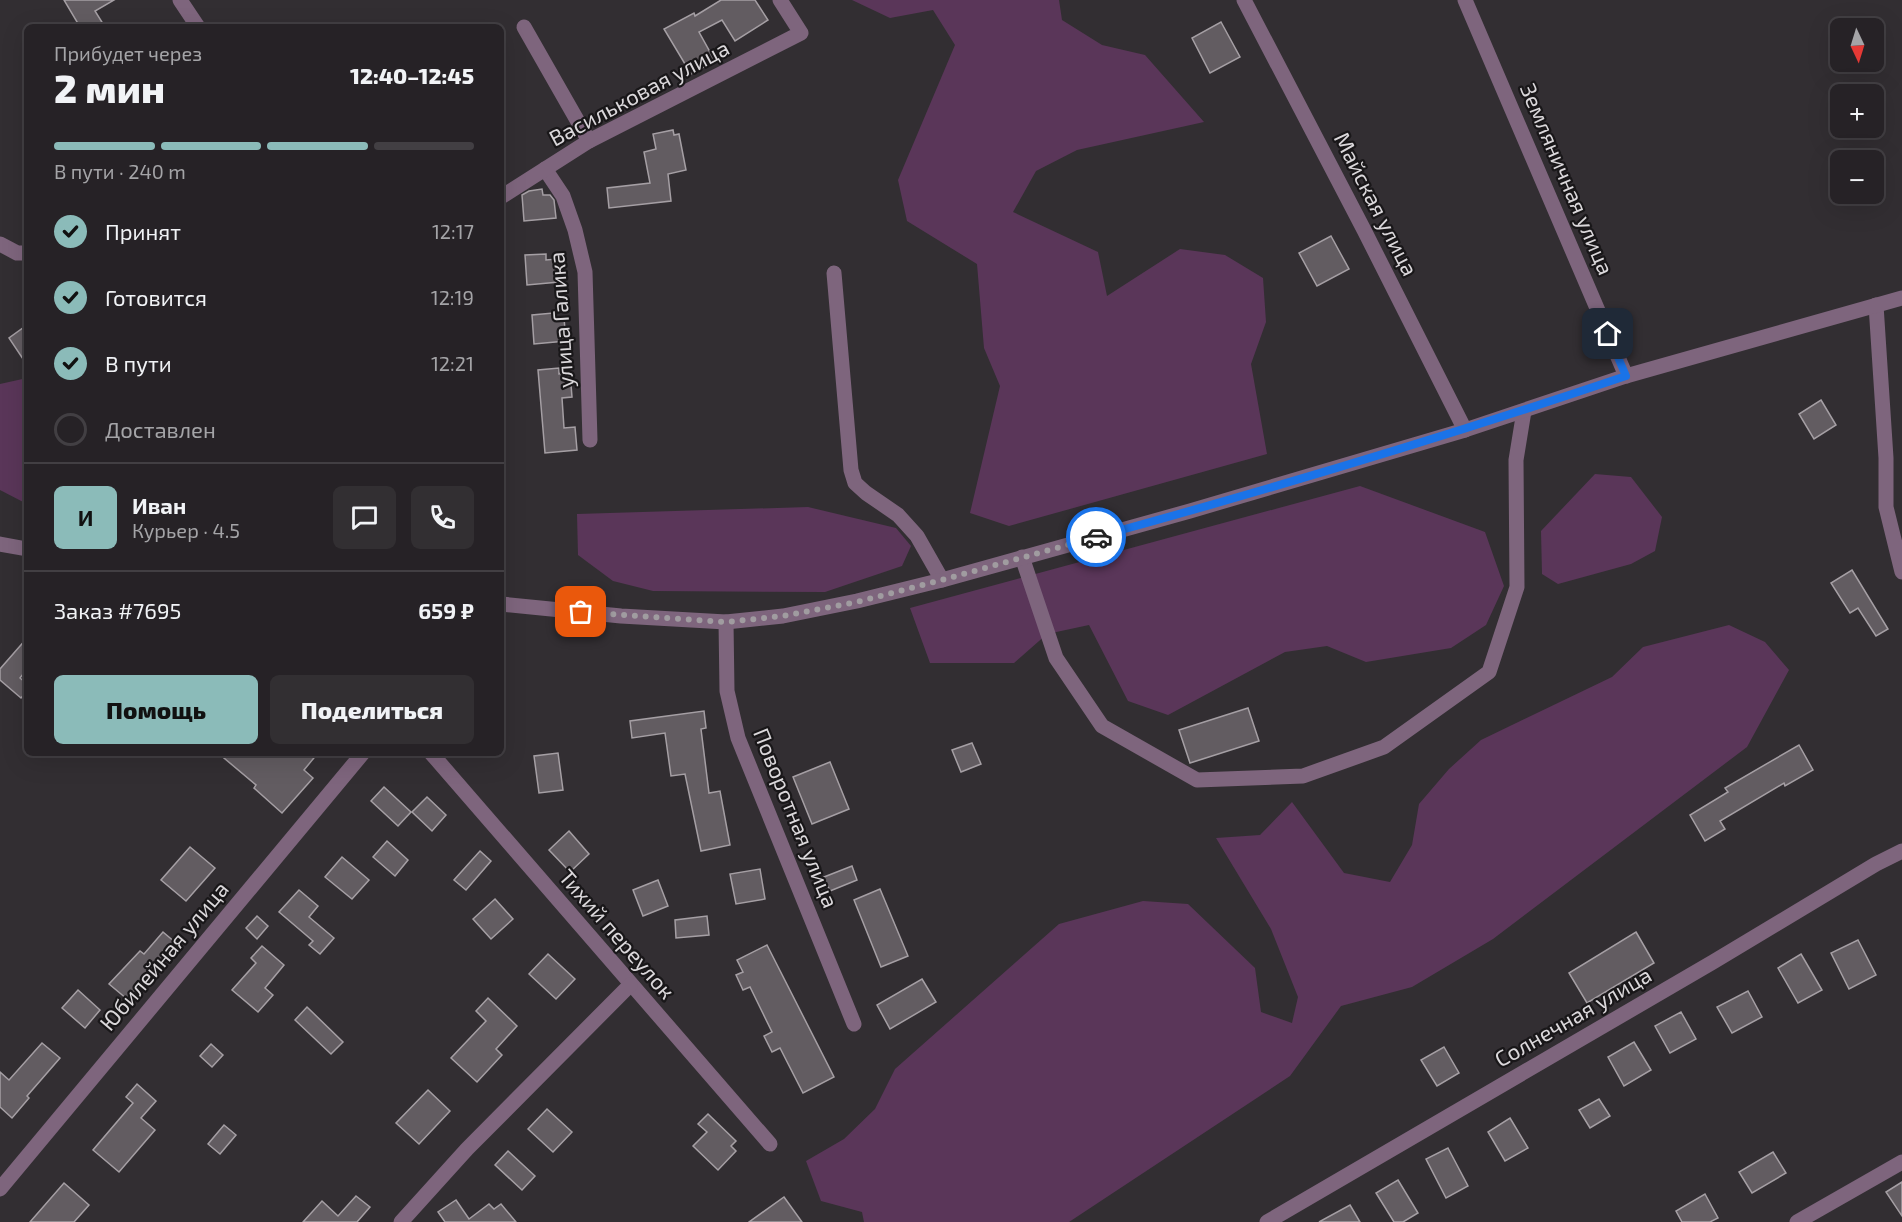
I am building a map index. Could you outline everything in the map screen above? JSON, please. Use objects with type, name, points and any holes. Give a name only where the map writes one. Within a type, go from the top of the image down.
[{"type":"street","points":[[180,0],[196,24]]},
{"type":"street","name":"Васильковая улица","points":[[504,195],[589,141],[801,33],[780,0]]},
{"type":"street","name":"Майская улица","points":[[1244,0],[1465,430]]},
{"type":"street","name":"Земляничная улица","points":[[1466,0],[1626,376]]},
{"type":"street","points":[[524,27],[589,141]]},
{"type":"street","name":"улица Галика","points":[[545,169],[563,196],[575,230],[585,272],[590,440]]},
{"type":"street","points":[[0,244],[17,253],[24,253]]},
{"type":"street","points":[[834,273],[851,470],[855,483],[898,515],[917,536],[942,580]]},
{"type":"street","points":[[504,604],[621,616],[726,622],[783,616],[857,602],[1190,511],[1465,430],[1626,376],[1902,298]]},
{"type":"street","points":[[1876,304],[1886,458],[1886,507],[1902,572]]},
{"type":"street","points":[[1022,557],[1056,658],[1102,726],[1197,780],[1303,776],[1384,747],[1489,672],[1517,587],[1516,460],[1524,411]]},
{"type":"street","points":[[0,544],[24,548]]},
{"type":"street","name":"Поворотная улица","points":[[726,622],[728,690],[738,738],[854,1024]]},
{"type":"street","name":"Юбилейная улица","points":[[0,1189],[361,756]]},
{"type":"street","name":"Тихий переулок","points":[[434,756],[770,1144]]},
{"type":"street","name":"Солнечная улица","points":[[1267,1222],[1703,968],[1876,864],[1902,851]]},
{"type":"street","points":[[401,1222],[467,1149],[630,985]]},
{"type":"street","points":[[1797,1222],[1902,1162]]},
{"type":"shaded area","points":[[852,0],[1059,0],[1062,20],[1102,45],[1145,55],[1204,122],[1077,150],[1036,171],[1013,212],[1098,252],[1107,296],[1180,249],[1225,255],[1263,278],[1266,322],[1251,364],[1267,454],[1009,526],[970,513],[1000,386],[984,348],[977,264],[907,221],[898,180],[955,45],[933,10],[890,18]]},
{"type":"shaded area","points":[[24,379],[24,502],[0,490],[0,384]]},
{"type":"shaded area","points":[[1595,474],[1631,477],[1662,517],[1655,551],[1631,564],[1558,584],[1542,574],[1541,531]]},
{"type":"shaded area","points":[[1360,486],[1485,532],[1504,586],[1486,625],[1451,648],[1366,662],[1327,646],[1285,652],[1168,715],[1128,701],[1089,625],[1047,634],[1014,663],[930,663],[910,608]]},
{"type":"shaded area","points":[[808,507],[896,528],[911,546],[902,566],[825,592],[653,591],[613,581],[578,555],[577,514]]},
{"type":"shaded area","points":[[1729,625],[1765,642],[1789,670],[1747,747],[1493,939],[1412,987],[1341,1006],[1290,1076],[1069,1222],[864,1222],[862,1212],[821,1201],[806,1161],[844,1139],[875,1109],[895,1069],[1059,924],[1143,901],[1188,904],[1255,968],[1261,1012],[1292,1023],[1298,997],[1271,929],[1216,838],[1260,835],[1292,802],[1344,873],[1390,882],[1412,845],[1419,804],[1449,769],[1481,740],[1612,677],[1643,647]]},
{"type":"building","points":[[64,0],[114,0],[95,11],[103,24],[78,24]]},
{"type":"building","points":[[721,0],[755,0],[768,20],[735,41],[722,20],[699,32],[715,61],[691,74],[664,29],[694,13],[695,16]]},
{"type":"building","points":[[1221,22],[1240,57],[1210,73],[1192,38]]},
{"type":"building","points":[[673,130],[674,135],[679,134],[686,170],[668,174],[671,201],[609,208],[607,188],[650,183],[644,152],[656,149],[653,134]]},
{"type":"building","points":[[542,189],[543,195],[550,195],[554,200],[556,218],[524,221],[522,195],[529,191]]},
{"type":"building","points":[[1331,236],[1349,269],[1317,286],[1299,253]]},
{"type":"building","points":[[546,254],[546,260],[557,259],[559,282],[527,285],[525,255]]},
{"type":"building","points":[[553,313],[553,319],[564,318],[566,341],[534,344],[532,315]]},
{"type":"building","points":[[24,327],[24,360],[9,338]]},
{"type":"building","points":[[559,368],[559,374],[570,373],[572,397],[562,398],[564,428],[575,427],[577,450],[545,453],[538,370]]},
{"type":"building","points":[[1821,400],[1836,425],[1814,439],[1799,414]]},
{"type":"building","points":[[1852,570],[1888,629],[1876,636],[1858,608],[1850,613],[1831,583]]},
{"type":"building","points":[[24,641],[24,673],[20,678],[24,681],[24,694],[21,698],[0,680],[0,669]]},
{"type":"building","points":[[1248,708],[1259,741],[1190,763],[1179,730]]},
{"type":"building","points":[[704,711],[706,728],[701,729],[709,793],[720,791],[730,845],[701,851],[685,774],[671,776],[665,733],[632,738],[630,721]]},
{"type":"building","points":[[972,743],[981,764],[961,772],[952,750]]},
{"type":"building","points":[[1799,745],[1813,770],[1785,786],[1784,783],[1720,821],[1725,829],[1705,841],[1690,815],[1728,792],[1725,788]]},
{"type":"building","points":[[558,753],[563,790],[539,793],[534,756]]},
{"type":"building","points":[[222,756],[316,756],[304,770],[313,778],[282,813],[254,788],[256,785]]},
{"type":"building","points":[[830,762],[849,809],[812,824],[793,777]]},
{"type":"building","points":[[384,787],[411,812],[398,826],[371,801]]},
{"type":"building","points":[[427,797],[446,815],[432,831],[412,812]]},
{"type":"building","points":[[569,831],[589,854],[570,872],[549,850]]},
{"type":"building","points":[[387,841],[408,860],[395,876],[373,857]]},
{"type":"building","points":[[190,847],[215,868],[186,901],[161,880]]},
{"type":"building","points":[[480,851],[491,861],[466,890],[454,880]]},
{"type":"building","points":[[342,857],[369,880],[352,899],[325,877]]},
{"type":"building","points":[[852,866],[857,880],[830,891],[824,877]]},
{"type":"building","points":[[760,869],[765,899],[736,904],[730,874]]},
{"type":"building","points":[[658,880],[668,906],[643,916],[633,890]]},
{"type":"building","points":[[880,889],[908,956],[881,967],[854,900]]},
{"type":"building","points":[[299,890],[318,906],[309,917],[334,938],[320,954],[309,945],[313,941],[279,912]]},
{"type":"building","points":[[495,899],[513,919],[491,939],[473,919]]},
{"type":"building","points":[[257,916],[268,926],[257,939],[246,928]]},
{"type":"building","points":[[707,916],[709,935],[676,938],[675,920]]},
{"type":"building","points":[[163,932],[176,943],[127,999],[109,984],[140,951],[144,954]]},
{"type":"building","points":[[1636,932],[1654,963],[1587,1003],[1569,973]]},
{"type":"building","points":[[1858,940],[1876,975],[1849,989],[1831,953]]},
{"type":"building","points":[[767,945],[834,1077],[803,1093],[780,1048],[772,1052],[764,1036],[772,1032],[750,987],[743,990],[736,975],[743,972],[737,960]]},
{"type":"building","points":[[262,946],[284,965],[265,988],[273,995],[258,1012],[232,990],[256,963],[251,958]]},
{"type":"building","points":[[548,954],[575,979],[556,999],[529,974]]},
{"type":"building","points":[[1801,954],[1822,990],[1798,1003],[1778,968]]},
{"type":"building","points":[[922,979],[936,1002],[890,1029],[877,1005]]},
{"type":"building","points":[[78,990],[100,1010],[85,1028],[62,1008]]},
{"type":"building","points":[[1748,991],[1762,1017],[1732,1033],[1717,1007]]},
{"type":"building","points":[[488,998],[517,1026],[496,1049],[502,1055],[477,1082],[451,1058],[486,1021],[476,1011]]},
{"type":"building","points":[[307,1007],[343,1042],[331,1054],[295,1020]]},
{"type":"building","points":[[1681,1012],[1696,1039],[1670,1053],[1655,1026]]},
{"type":"building","points":[[1634,1042],[1651,1070],[1624,1086],[1608,1057]]},
{"type":"building","points":[[42,1043],[60,1058],[27,1096],[29,1098],[12,1118],[0,1107],[0,1072],[9,1080]]},
{"type":"building","points":[[211,1044],[223,1055],[212,1067],[200,1056]]},
{"type":"building","points":[[1444,1047],[1459,1073],[1437,1086],[1421,1060]]},
{"type":"building","points":[[137,1084],[156,1101],[141,1118],[155,1130],[119,1172],[93,1150],[133,1103],[126,1097]]},
{"type":"building","points":[[428,1090],[450,1111],[419,1144],[396,1123]]},
{"type":"building","points":[[1599,1099],[1610,1116],[1590,1128],[1579,1110]]},
{"type":"building","points":[[547,1109],[572,1132],[553,1152],[528,1129]]},
{"type":"building","points":[[708,1114],[736,1141],[731,1146],[736,1151],[718,1170],[693,1146],[707,1132],[698,1124]]},
{"type":"building","points":[[1510,1118],[1528,1148],[1505,1161],[1488,1132]]},
{"type":"building","points":[[224,1125],[236,1135],[220,1154],[208,1144]]},
{"type":"building","points":[[1448,1148],[1468,1186],[1446,1198],[1426,1159]]},
{"type":"building","points":[[508,1151],[535,1176],[522,1190],[495,1165]]},
{"type":"building","points":[[1773,1152],[1786,1173],[1752,1193],[1739,1172]]},
{"type":"building","points":[[1398,1180],[1418,1213],[1403,1222],[1394,1222],[1376,1193]]},
{"type":"building","points":[[1902,1182],[1902,1216],[1886,1192]]},
{"type":"building","points":[[64,1183],[89,1205],[74,1222],[30,1222]]},
{"type":"building","points":[[1705,1194],[1718,1218],[1710,1222],[1682,1222],[1676,1211]]},
{"type":"building","points":[[356,1196],[370,1207],[357,1222],[303,1222],[322,1201],[338,1216]]},
{"type":"building","points":[[784,1197],[802,1222],[749,1222]]},
{"type":"building","points":[[456,1200],[469,1219],[489,1204],[494,1209],[501,1204],[516,1222],[445,1222],[438,1212]]},
{"type":"building","points":[[1350,1205],[1360,1222],[1319,1222]]},
{"type":"way so far","points":[[581,612],[726,622],[783,616],[857,602],[1096,537]]},
{"type":"route","points":[[1096,537],[1465,430],[1626,376],[1608,334]]}]
